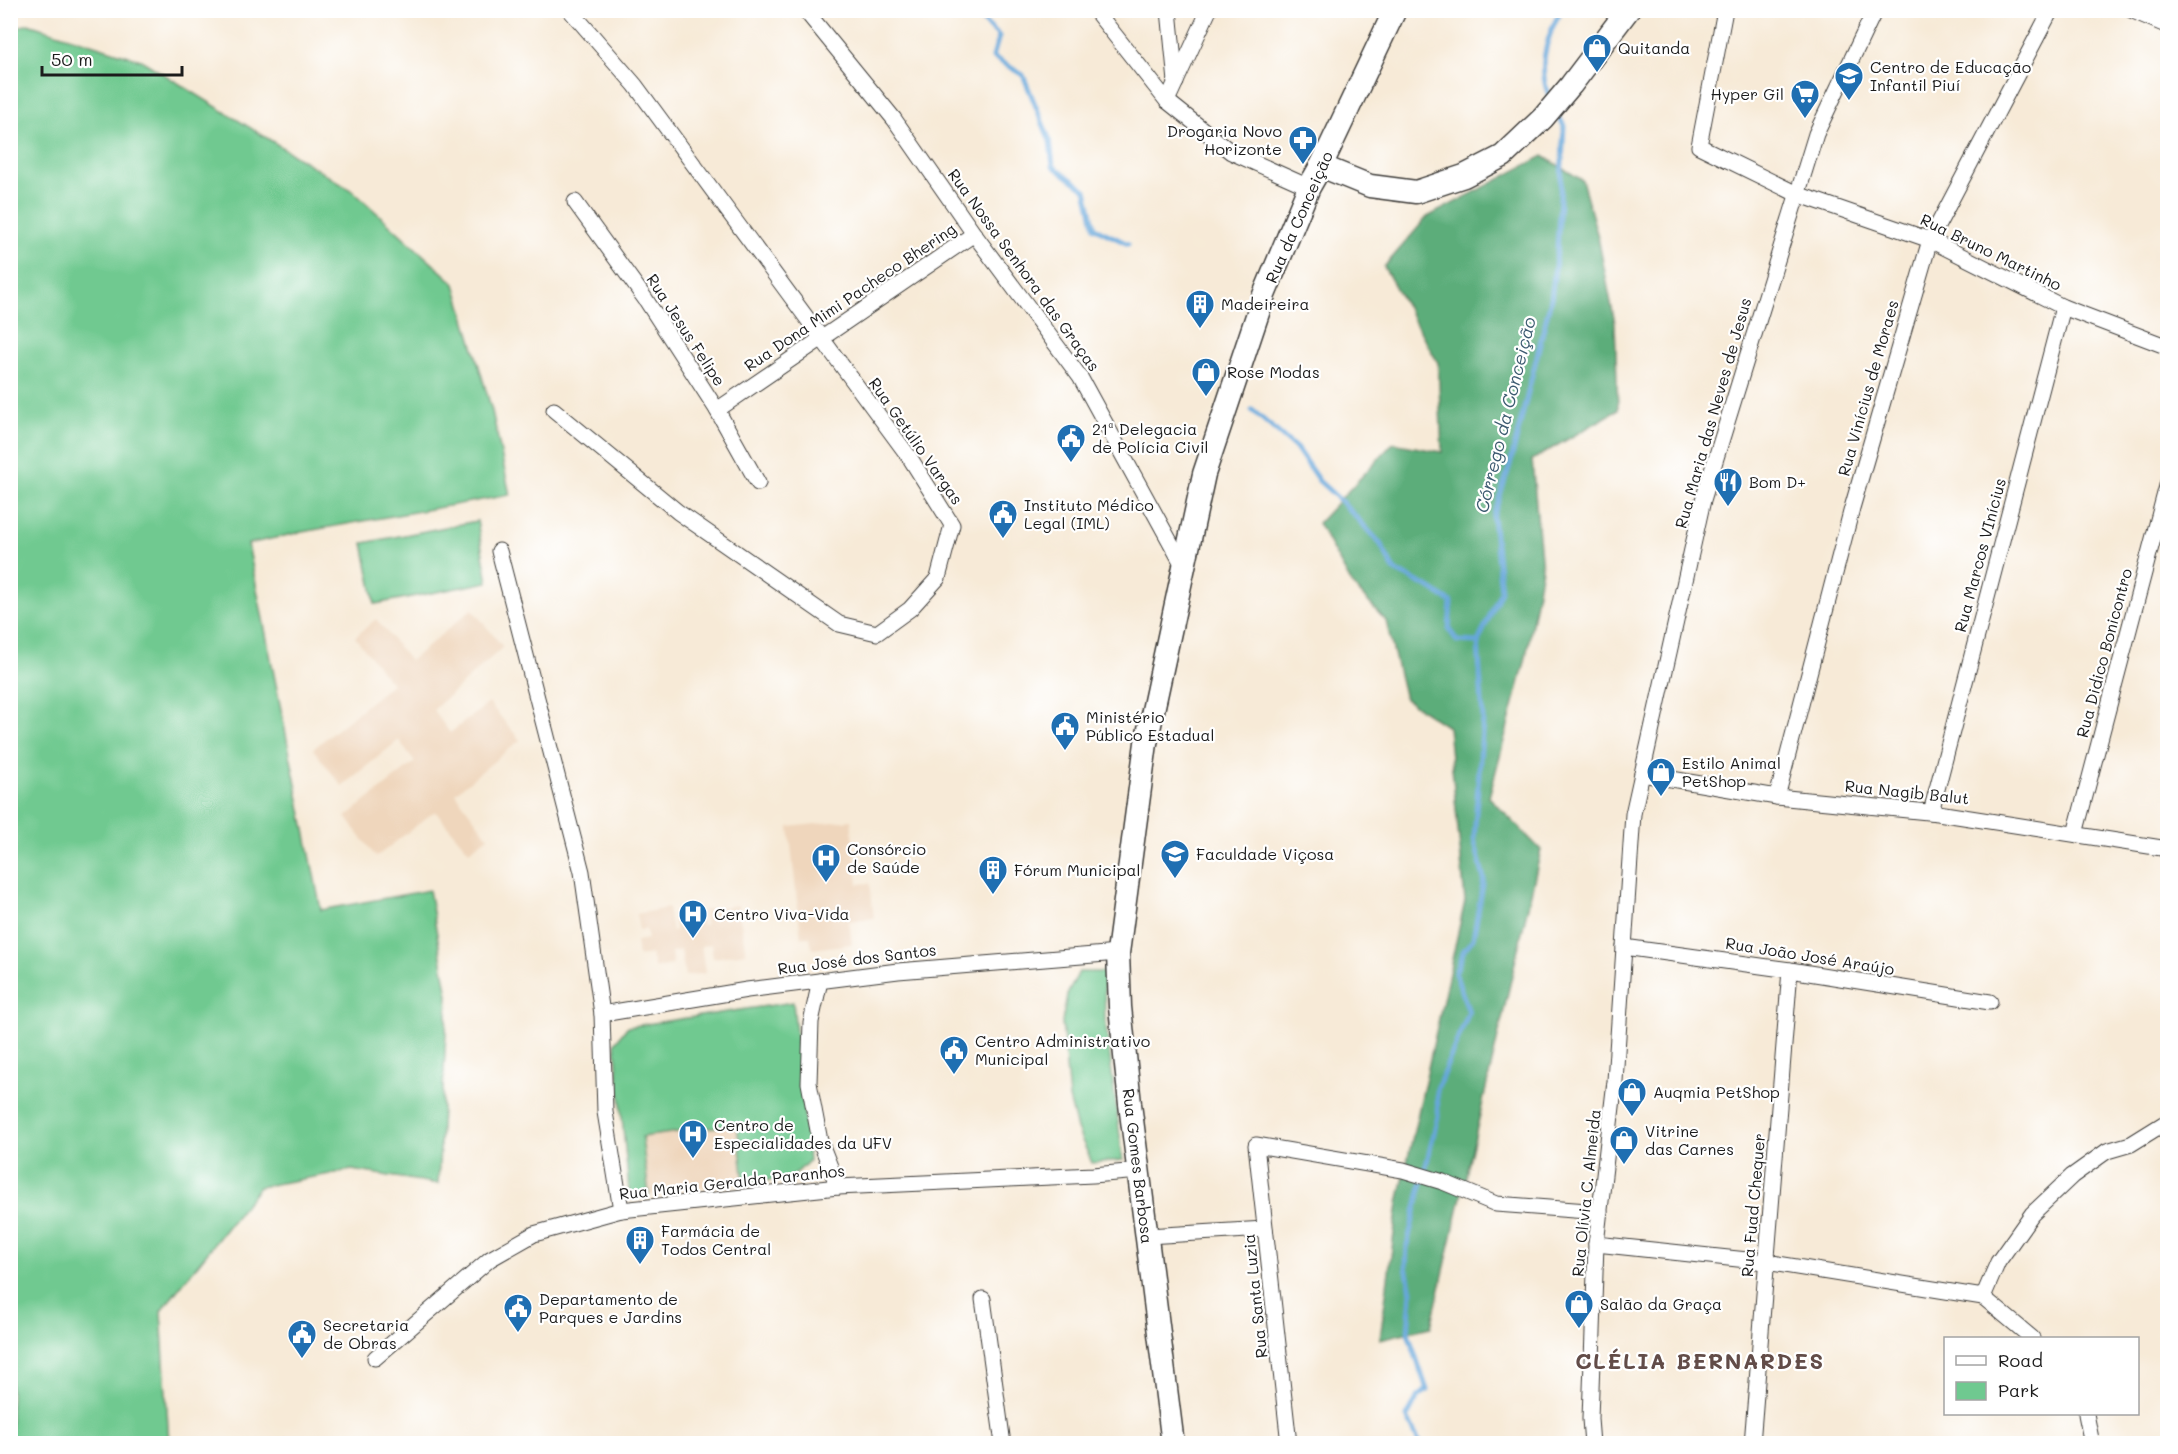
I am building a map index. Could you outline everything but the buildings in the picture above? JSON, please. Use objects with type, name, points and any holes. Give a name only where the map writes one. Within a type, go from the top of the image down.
[{"type":"street","name":"Rua Getúlio Vargas","points":[[554,410],[678,512],[839,624],[877,633],[910,609],[938,578],[952,525],[910,458],[635,85],[570,10]]},
{"type":"street","name":"Rua Nossa Senhora das Graças","points":[[805,10],[894,119],[974,234],[1080,377],[1185,569]]},
{"type":"street","points":[[1095,10],[1167,101],[1231,152],[1309,187]]},
{"type":"street","points":[[1169,10],[1176,82]]},
{"type":"street","points":[[1167,101],[1209,10]]},
{"type":"street","name":"Rua da Conceição","points":[[1185,569],[1204,474],[1264,295],[1309,187],[1395,10]]},
{"type":"street","points":[[1321,166],[1370,186],[1416,192],[1464,176],[1503,156],[1543,118],[1628,10]]},
{"type":"street","name":"Rua Bruno Martinho","points":[[1725,10],[1699,146],[1797,194],[1930,240],[2063,307],[2168,346]]},
{"type":"street","name":"Rua Maria das Neves de Jesus","points":[[1624,947],[1633,814],[1703,500],[1816,135],[1875,10]]},
{"type":"street","name":"Rua Vinícius de Moraes","points":[[1777,797],[1852,508],[1930,240],[2051,10]]},
{"type":"street","points":[[2131,10],[2168,26]]},
{"type":"street","name":"Rua Jesus Felipe","points":[[575,202],[646,300],[717,410],[758,483]]},
{"type":"street","name":"Rua Dona Mimi Pacheco Bhering","points":[[717,410],[974,234]]},
{"type":"street","name":"Rua Marcos VInícius","points":[[1931,812],[2063,307]]},
{"type":"street","name":"Rua Didico Bonicontro","points":[[2075,834],[2168,482]]},
{"type":"street","points":[[500,551],[582,872],[602,1014],[605,1112],[621,1210]]},
{"type":"street","name":"Rua Gomes Barbosa","points":[[1173,1443],[1120,1007],[1118,953],[1146,743],[1185,569]]},
{"type":"street","name":"Rua Nagib Balut","points":[[1642,774],[1777,797],[1931,812],[2168,849]]},
{"type":"street","name":"Rua João José Araújo","points":[[1624,947],[1790,970],[1990,1002]]},
{"type":"street","name":"Rua Olívia C. Almeida","points":[[1592,1443],[1590,1419],[1596,1244],[1615,1082],[1624,947]]},
{"type":"street","name":"Rua José dos Santos","points":[[602,1014],[747,990],[898,971],[1118,953]]},
{"type":"street","name":"Rua Fuad Chequer","points":[[1752,1443],[1790,970]]},
{"type":"street","points":[[820,981],[811,1022],[809,1083],[820,1141],[838,1187]]},
{"type":"street","points":[[1983,1297],[1998,1262],[2032,1214],[2072,1176],[2107,1151],[2131,1144],[2168,1121]]},
{"type":"street","name":"Rua Santa Luzia","points":[[1289,1443],[1256,1145],[1403,1170],[1443,1182],[1496,1204],[1600,1212]]},
{"type":"street","name":"Rua Maria Geralda Paranhos","points":[[375,1358],[490,1259],[534,1234],[621,1210],[838,1187],[1082,1176],[1139,1170]]},
{"type":"street","points":[[1147,1236],[1265,1229]]},
{"type":"street","points":[[1596,1244],[1766,1262],[1983,1297],[2030,1337]]},
{"type":"street","points":[[983,1299],[1003,1443]]},
{"type":"street","points":[[2086,1415],[2092,1443]]},
{"type":"shaded area","points":[[472,609],[503,647],[433,710],[450,733],[489,703],[520,740],[455,793],[488,837],[469,851],[435,811],[376,857],[346,817],[415,762],[399,740],[342,786],[313,749],[392,684],[355,637],[376,619],[410,661]]},
{"type":"shaded area","name":"Consórcio de Saúde","points":[[851,820],[858,884],[870,883],[874,918],[849,921],[852,944],[812,949],[810,937],[801,937],[789,827]]},
{"type":"shaded area","name":"Centro Viva-Vida","points":[[738,905],[746,953],[713,958],[711,944],[701,946],[705,973],[685,976],[681,950],[671,952],[673,965],[654,968],[651,954],[638,956],[636,941],[648,939],[646,929],[639,930],[636,914],[668,908],[672,931],[675,930],[673,915],[699,911],[702,925],[705,925],[703,910]]},
{"type":"shaded area","name":"Centro de Especialidades da UFV","points":[[737,1124],[744,1182],[649,1195],[641,1137]]},
{"type":"green space","points":[[28,24],[141,60],[354,192],[455,284],[492,411],[510,495],[302,532],[248,544],[321,910],[429,890],[448,995],[438,1184],[352,1170],[259,1187],[161,1311],[169,1443],[11,1443],[10,30]]},
{"type":"green space","points":[[1543,156],[1582,180],[1598,237],[1615,323],[1618,410],[1532,460],[1542,569],[1525,662],[1489,797],[1541,850],[1431,1327],[1380,1339],[1398,1203],[1465,901],[1448,727],[1405,699],[1386,621],[1352,584],[1318,523],[1393,443],[1442,452],[1438,363],[1384,267],[1427,217]]},
{"type":"green space","points":[[477,521],[488,582],[375,604],[363,543]]},
{"type":"green space","points":[[1079,972],[1104,972],[1105,1019],[1123,1160],[1092,1163],[1077,1129],[1069,1098],[1062,1022],[1067,995]]},
{"type":"green space","points":[[793,1002],[809,1161],[790,1179],[744,1182],[737,1124],[642,1137],[649,1195],[637,1197],[629,1191],[615,1043],[627,1027]]},
{"type":"waterway","points":[[978,10],[980,18],[999,36],[993,57],[1023,75],[1050,141],[1053,166],[1086,190],[1095,228],[1128,244]]},
{"type":"waterway","name":"Córrego da Conceição","points":[[1551,100],[1544,78],[1545,54],[1551,31],[1561,10]]},
{"type":"waterway","name":"Córrego da Conceição","points":[[1420,1444],[1407,1417],[1417,1398],[1427,1390],[1408,1333],[1411,1292],[1406,1267],[1407,1245],[1438,1116],[1437,1089],[1469,1012],[1455,973],[1464,950],[1473,939],[1484,879],[1474,839],[1483,719],[1478,642],[1501,591],[1493,517],[1510,465],[1551,299],[1557,251],[1564,126],[1556,111]]},
{"type":"waterway","points":[[1252,410],[1297,449],[1319,481],[1380,543],[1394,570],[1428,587],[1451,602],[1449,629],[1457,641],[1478,642]]},
{"type":"place","name":"Quitanda","points":[[1597,74]]},
{"type":"place","name":"Centro de Educação Infantil Piuí","points":[[1849,102]]},
{"type":"place","name":"Hyper Gil","points":[[1805,120]]},
{"type":"place","name":"Drogaria Novo Horizonte","points":[[1303,166]]},
{"type":"place","name":"Madeireira","points":[[1200,330]]},
{"type":"place","name":"Rose Modas","points":[[1206,398]]},
{"type":"place","name":"21ª Delegacia de Polícia Civil","points":[[1071,464]]},
{"type":"place","name":"Bom D+","points":[[1728,508]]},
{"type":"place","name":"Instituto Médico Legal (IML)","points":[[1003,540]]},
{"type":"place","name":"Ministério Público Estadual","points":[[1065,752]]},
{"type":"place","name":"Estilo Animal PetShop","points":[[1661,798]]},
{"type":"place","name":"Faculdade Viçosa","points":[[1175,880]]},
{"type":"place","name":"Consórcio de Saúde","points":[[826,884]]},
{"type":"place","name":"Fórum Municipal","points":[[993,896]]},
{"type":"place","name":"Centro Viva-Vida","points":[[693,940]]},
{"type":"place","name":"Centro Administrativo Municipal","points":[[954,1076]]},
{"type":"place","name":"Auqmia PetShop","points":[[1632,1118]]},
{"type":"place","name":"Centro de Especialidades da UFV","points":[[693,1160]]},
{"type":"place","name":"Vitrine das Carnes","points":[[1624,1166]]},
{"type":"place","name":"Farmácia de Todos Central","points":[[640,1266]]},
{"type":"place","name":"Salão da Graça","points":[[1579,1330]]},
{"type":"place","name":"Departamento de Parques e Jardins","points":[[518,1334]]},
{"type":"place","name":"Secretaria de Obras","points":[[302,1360]]},
{"type":"district","name":"CLÉLIA BERNARDES","points":[[1700,1361]]}]
